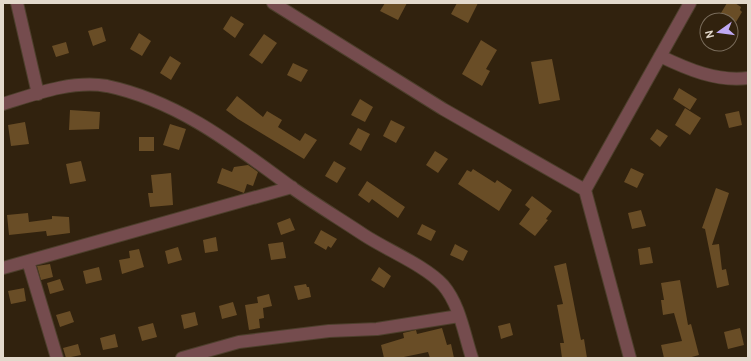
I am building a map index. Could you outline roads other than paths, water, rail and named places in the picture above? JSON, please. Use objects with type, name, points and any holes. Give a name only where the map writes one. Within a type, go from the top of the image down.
[{"type":"street","points":[[17,3],[38,94]]},
{"type":"street","points":[[273,3],[443,109],[584,190],[630,358]]},
{"type":"street","points":[[584,190],[690,3]]},
{"type":"street","points":[[660,56],[688,69],[719,77],[748,78]]},
{"type":"street","points":[[3,104],[73,86],[106,86],[150,99],[208,127],[292,187],[377,243],[437,279],[450,294],[459,316],[472,358]]},
{"type":"street","points":[[3,268],[292,187]]},
{"type":"street","points":[[28,261],[57,358]]},
{"type":"street","points":[[182,358],[239,342],[329,331],[377,329],[459,316]]}]
